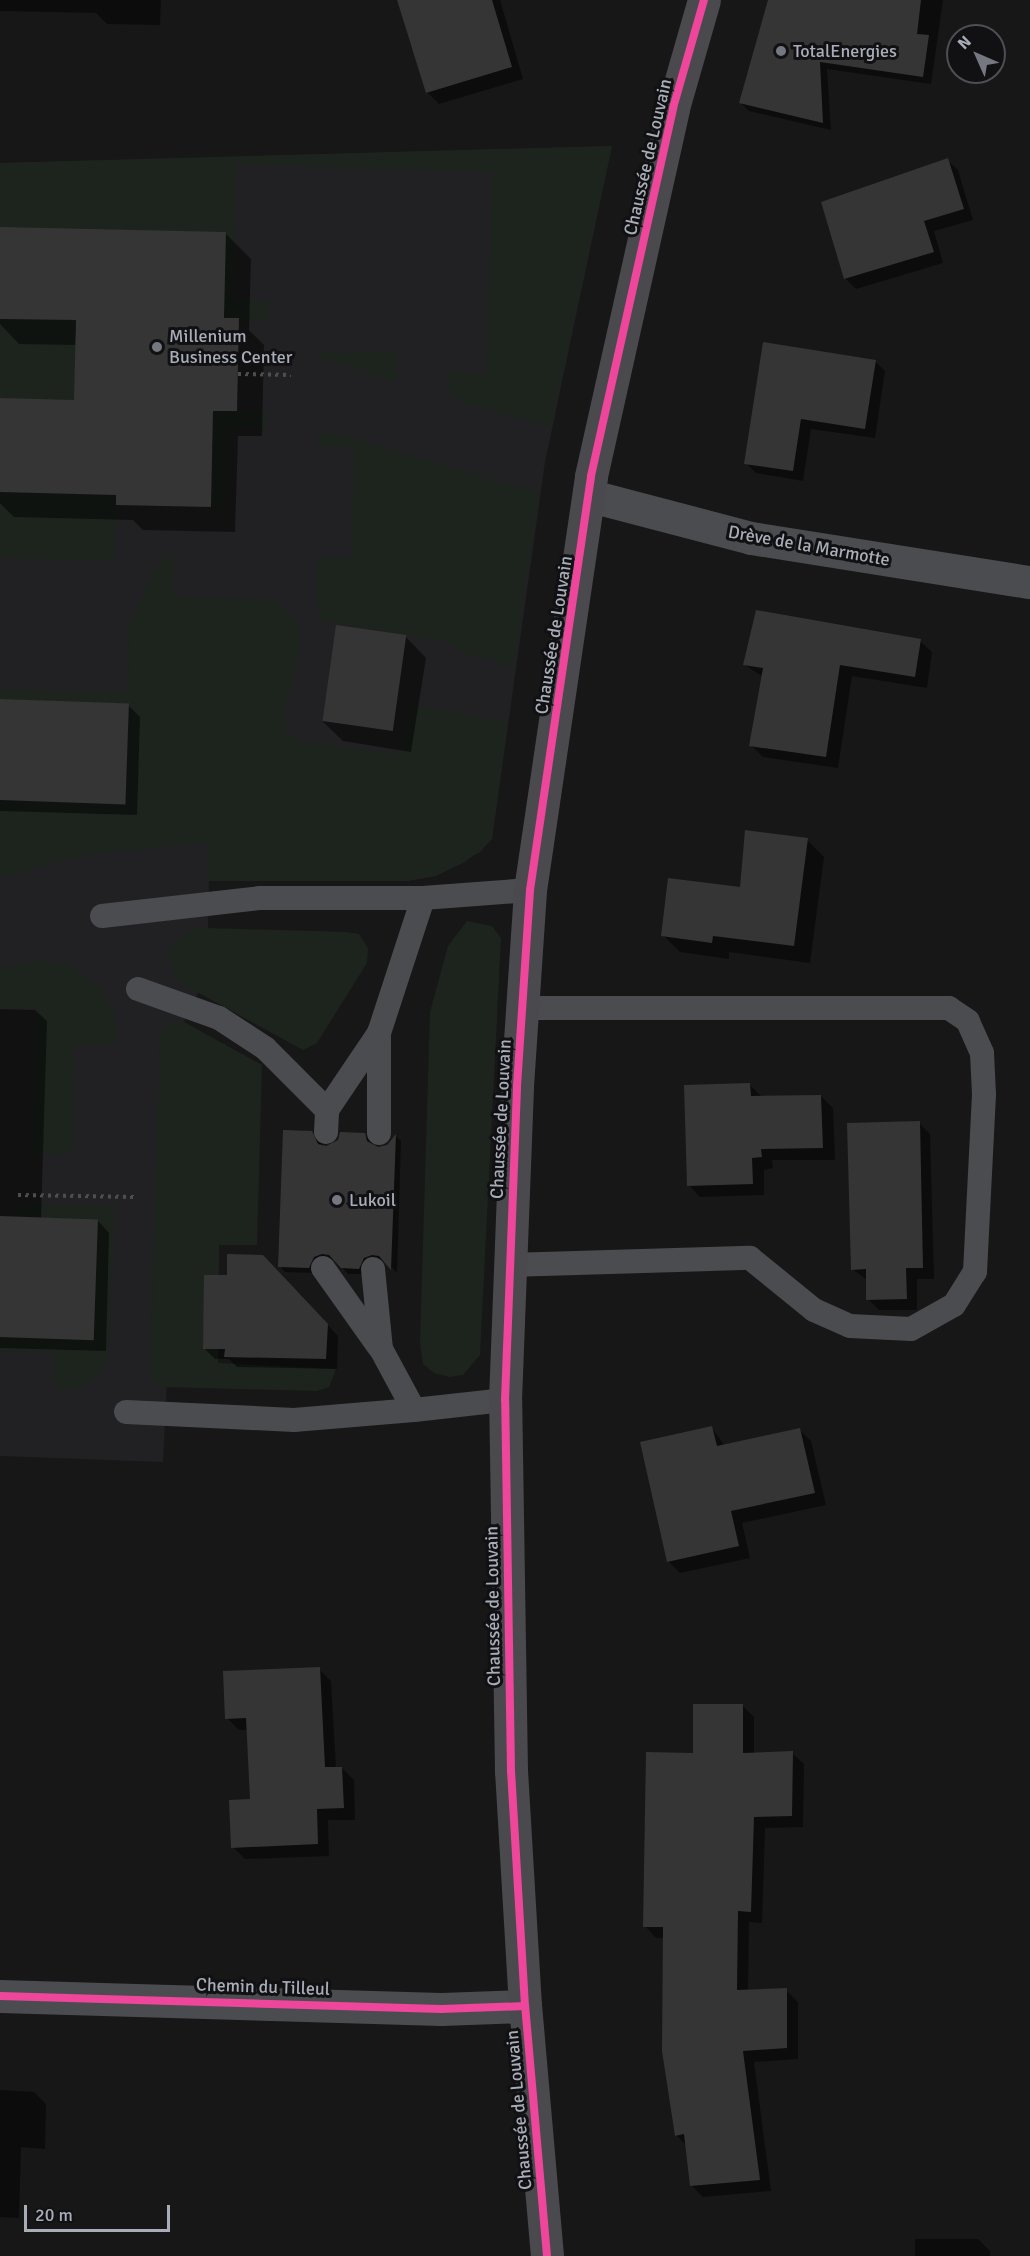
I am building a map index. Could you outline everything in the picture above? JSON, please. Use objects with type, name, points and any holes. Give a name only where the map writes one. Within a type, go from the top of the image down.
[{"type":"main road","name":"Chaussée de Louvain","points":[[547,2256],[525,2006],[511,1771],[505,1400],[522,1008],[530,890],[591,496],[591,476],[673,108],[704,0]]},
{"type":"street","name":"Drève de la Marmotte","points":[[591,496],[751,538],[1030,582]]},
{"type":"street","name":"Chemin du Tilleul","points":[[0,1996],[441,2009],[525,2006]]},
{"type":"lane","points":[[102,916],[261,898],[423,898],[530,890]]},
{"type":"lane","points":[[138,989],[219,1018],[265,1048],[326,1121],[380,1033],[423,898]]},
{"type":"lane","points":[[510,1265],[750,1258],[814,1310],[850,1326],[910,1329],[954,1305],[975,1272],[984,1094],[982,1053],[968,1022],[949,1008],[522,1008]]},
{"type":"lane","points":[[379,1133],[380,1033]]},
{"type":"lane","points":[[323,1268],[381,1349],[414,1410]]},
{"type":"lane","points":[[373,1269],[381,1349]]},
{"type":"lane","points":[[126,1412],[294,1420],[505,1400]]},
{"type":"path","points":[[238,374],[291,375]]},
{"type":"path","points":[[18,1195],[135,1197]]},
{"type":"shaded area","points":[[612,146],[545,462],[492,839],[465,862],[436,876],[407,881],[209,881],[208,928],[198,993],[184,1022],[163,1462],[0,1456],[0,163]]},
{"type":"shaded area","points":[[612,146],[551,427],[458,401],[450,391],[449,372],[487,373],[492,172],[236,164],[232,300],[268,301],[268,320],[224,318],[226,232],[0,227],[0,163]]},
{"type":"shaded area","points":[[0,319],[76,320],[75,399],[0,398]]},
{"type":"shaded area","points":[[318,351],[398,353],[397,382],[318,356]]},
{"type":"shaded area","points":[[213,411],[266,412],[266,429],[229,428],[226,509],[211,507]]},
{"type":"shaded area","points":[[329,431],[539,493],[513,667],[462,652],[447,642],[319,620],[316,558],[352,558],[354,447],[318,446],[317,440]]},
{"type":"shaded area","points":[[0,492],[116,494],[115,560],[0,558]]},
{"type":"shaded area","points":[[169,554],[174,554],[173,597],[263,599],[280,605],[298,625],[302,639],[284,715],[287,730],[301,741],[398,755],[410,704],[508,723],[492,839],[480,852],[436,876],[407,881],[209,881],[206,843],[85,855],[0,878],[0,690],[128,693],[129,624],[158,564]]},
{"type":"shaded area","points":[[467,921],[492,926],[501,938],[480,1355],[463,1375],[449,1377],[434,1373],[423,1364],[420,1343],[430,1012],[448,946]]},
{"type":"shaded area","points":[[208,928],[359,934],[368,948],[367,963],[317,1043],[303,1050],[177,981],[167,952],[188,931]]},
{"type":"shaded area","points":[[40,960],[71,966],[98,986],[116,1016],[117,1044],[74,1044],[72,1154],[31,1154],[36,1008],[0,1007],[0,968]]},
{"type":"shaded area","points":[[184,1022],[262,1065],[257,1245],[219,1245],[218,1363],[336,1369],[329,1387],[317,1391],[163,1387],[153,1382],[150,1371],[161,1030],[170,1023]]},
{"type":"shaded area","points":[[18,1204],[114,1206],[110,1337],[105,1365],[94,1380],[78,1388],[55,1390],[55,1353],[0,1351],[0,1337],[94,1340],[98,1220],[17,1217]]},
{"type":"building","points":[[397,0],[492,0],[512,67],[426,93]]},
{"type":"building","points":[[768,0],[921,0],[917,34],[929,35],[923,77],[820,62],[823,123],[739,103]]},
{"type":"building","points":[[948,158],[964,209],[924,221],[934,252],[844,279],[821,202]]},
{"type":"building","name":"Millenium Business Center","points":[[0,227],[226,232],[224,318],[239,318],[237,411],[213,411],[211,507],[116,505],[116,495],[0,492],[0,398],[74,400],[76,320],[0,319]]},
{"type":"building","points":[[763,342],[876,360],[865,429],[801,419],[793,471],[744,464]]},
{"type":"building","points":[[756,610],[921,639],[915,677],[840,665],[826,757],[749,746],[763,668],[743,665]]},
{"type":"building","points":[[336,625],[406,635],[393,731],[323,721]]},
{"type":"building","points":[[0,699],[129,704],[125,804],[0,800]]},
{"type":"building","points":[[745,830],[808,838],[794,946],[713,936],[712,943],[661,936],[668,878],[740,887]]},
{"type":"building","points":[[750,1083],[751,1096],[821,1095],[823,1148],[761,1149],[762,1157],[752,1158],[753,1184],[687,1186],[684,1085]]},
{"type":"building","points":[[920,1121],[923,1268],[906,1268],[907,1299],[866,1300],[866,1269],[851,1270],[847,1123]]},
{"type":"building","name":"Lukoil","points":[[283,1130],[312,1131],[318,1144],[326,1146],[338,1140],[340,1132],[365,1133],[367,1141],[378,1147],[387,1145],[396,1134],[391,1270],[379,1256],[372,1255],[364,1258],[359,1269],[341,1268],[329,1255],[322,1254],[314,1257],[309,1268],[278,1267]]},
{"type":"building","points":[[0,1216],[98,1219],[94,1340],[0,1337]]},
{"type":"building","points":[[227,1254],[263,1255],[328,1324],[326,1359],[224,1357],[225,1349],[203,1349],[204,1275],[227,1275]]},
{"type":"building","points":[[712,1426],[717,1446],[800,1428],[815,1493],[731,1511],[739,1546],[667,1562],[640,1442]]},
{"type":"building","points":[[320,1667],[325,1767],[342,1767],[344,1808],[317,1809],[318,1844],[231,1848],[229,1800],[250,1799],[246,1718],[225,1719],[223,1671]]},
{"type":"building","points":[[693,1704],[743,1704],[743,1753],[793,1751],[792,1816],[754,1817],[751,1912],[738,1911],[737,1990],[787,1988],[787,2048],[743,2051],[760,2180],[690,2186],[684,2134],[675,2136],[662,2051],[663,1927],[643,1927],[646,1752],[693,1753]]},
{"type":"cycle path","points":[[547,2256],[525,2006],[511,1771],[505,1400],[517,1086],[530,890],[591,476],[673,108],[704,0]]},
{"type":"cycle path","points":[[0,1996],[441,2009],[525,2006]]},
{"type":"place","name":"TotalEnergies","points":[[781,51]]},
{"type":"place","name":"Millenium Business Center","points":[[157,347]]},
{"type":"place","name":"Lukoil","points":[[337,1200]]}]
